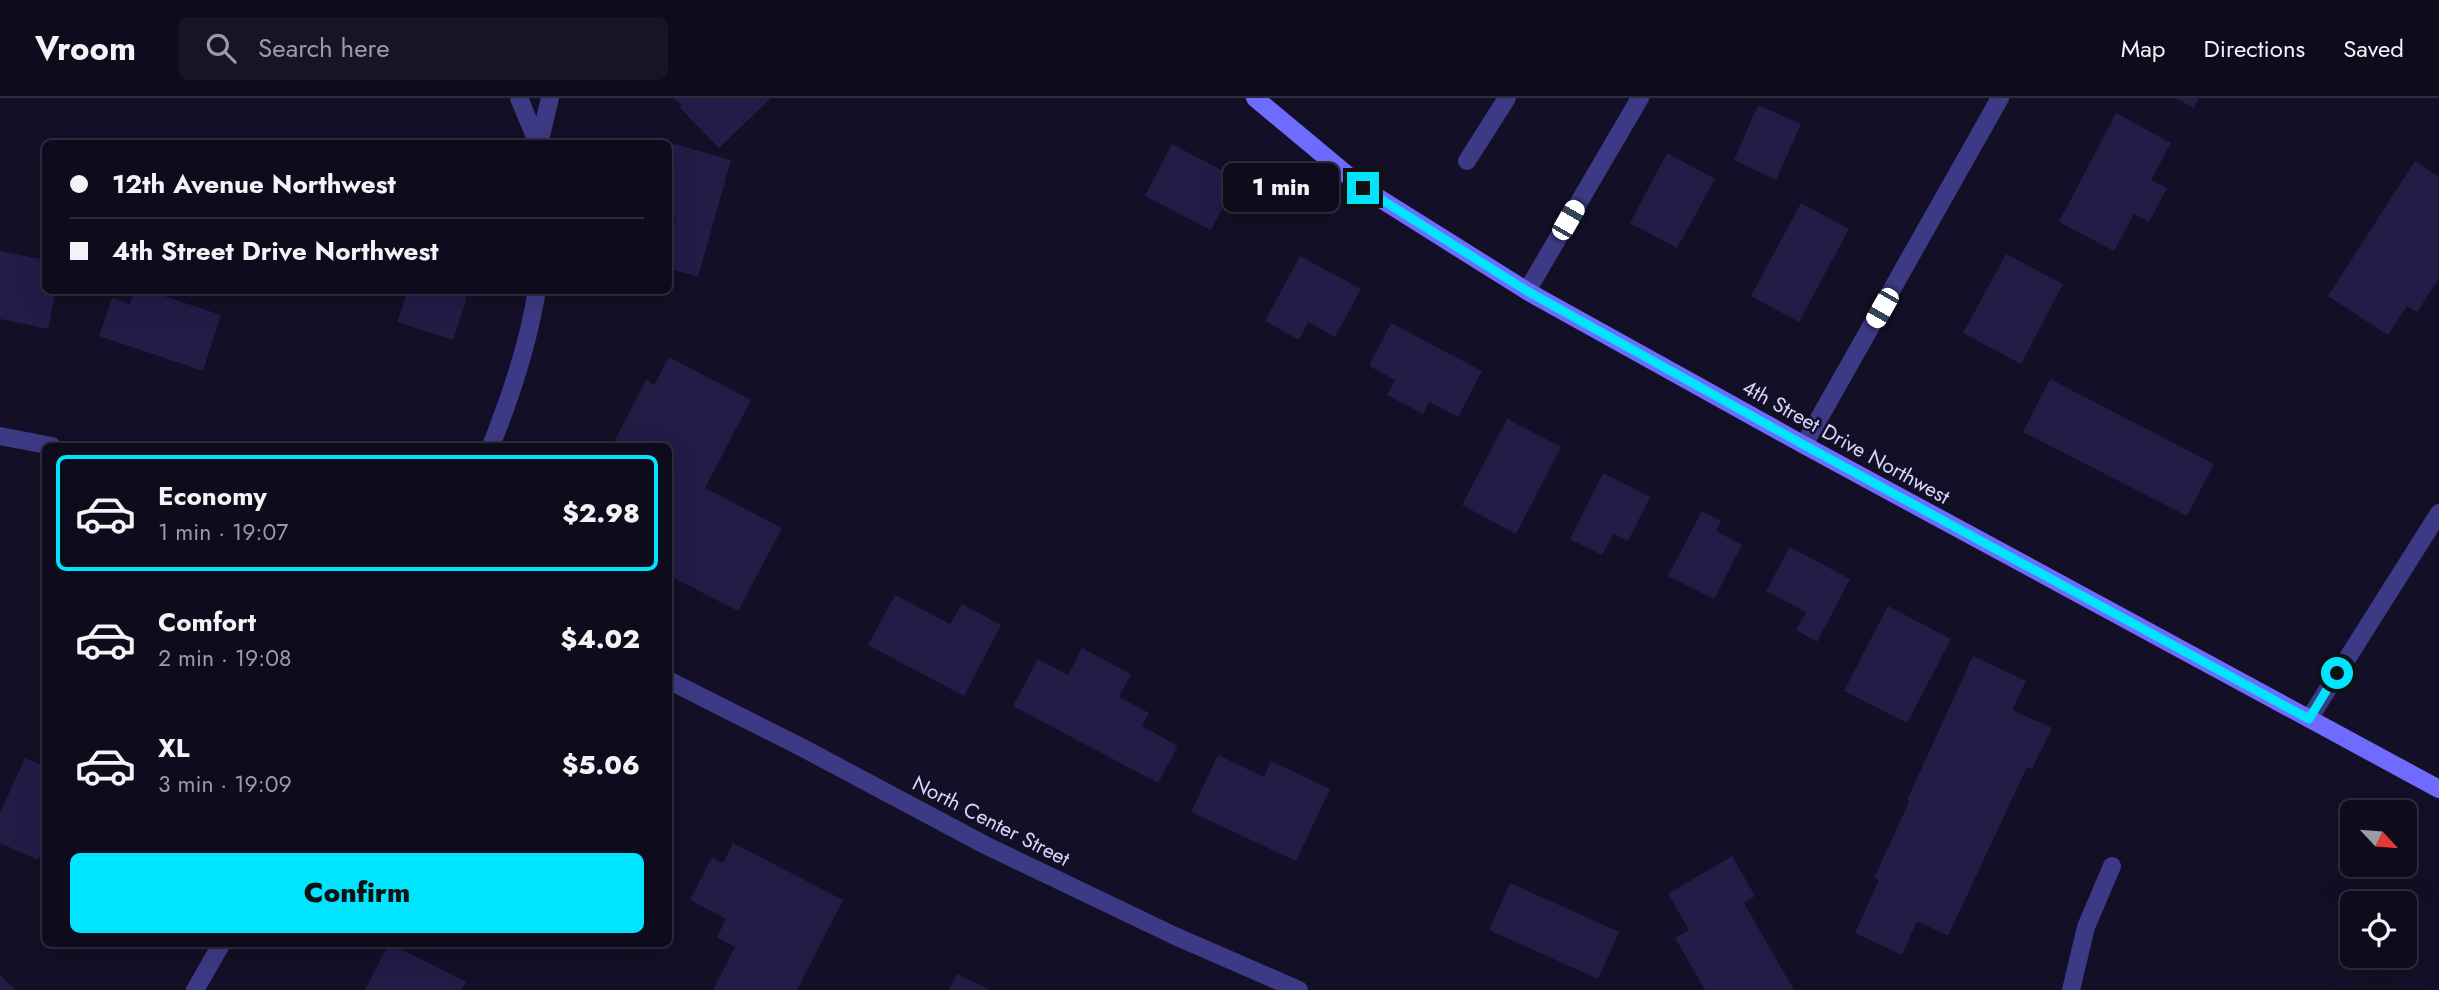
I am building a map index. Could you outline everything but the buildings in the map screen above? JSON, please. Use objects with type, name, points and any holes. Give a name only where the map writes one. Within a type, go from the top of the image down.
[{"type":"main road","name":"4th Street Drive Northwest","points":[[1255,98],[1363,188],[1527,291],[1804,445],[2439,789]]},
{"type":"street","points":[[519,98],[537,140]]},
{"type":"street","points":[[540,140],[550,98]]},
{"type":"street","points":[[1467,161],[1507,98]]},
{"type":"street","points":[[1527,291],[1640,98]]},
{"type":"street","points":[[1804,445],[2000,98]]},
{"type":"street","points":[[492,443],[530,332],[536,294]]},
{"type":"street","points":[[0,436],[42,444]]},
{"type":"street","points":[[2309,719],[2439,513]]},
{"type":"street","name":"North Center Street","points":[[672,682],[987,846],[1175,936],[1299,990]]},
{"type":"street","points":[[2071,990],[2086,927],[2112,866]]},
{"type":"street","points":[[195,990],[220,947]]},
{"type":"route","points":[[1363,188],[1527,291],[2309,719],[2337,673]]}]
